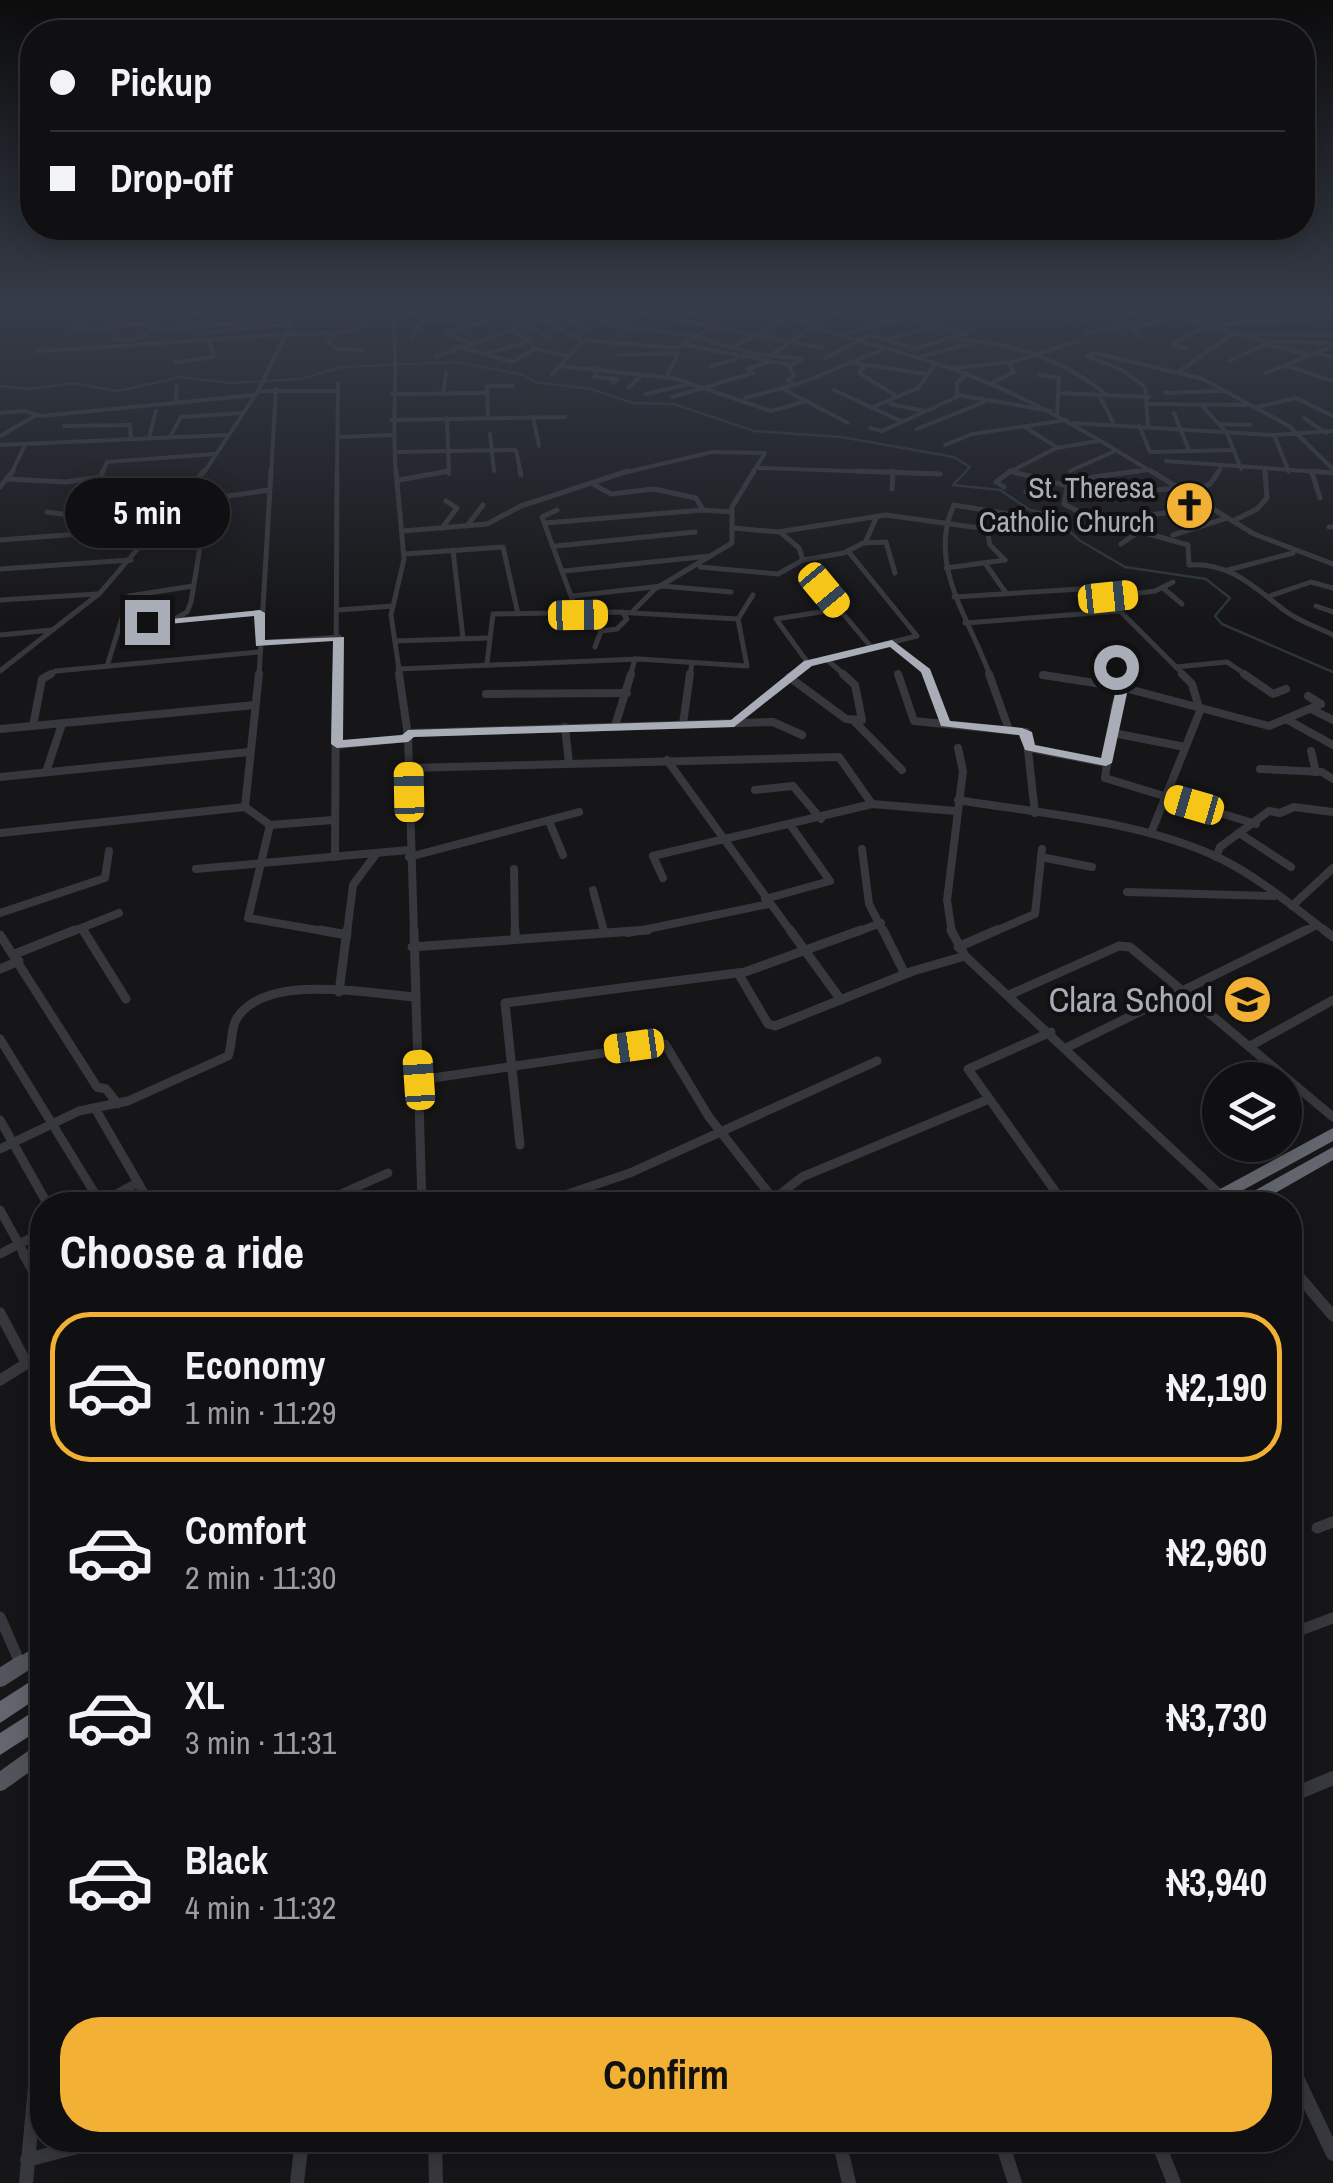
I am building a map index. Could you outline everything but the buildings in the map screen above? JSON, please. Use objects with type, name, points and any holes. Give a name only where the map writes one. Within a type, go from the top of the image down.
[{"type":"highway","points":[[1227,1192],[1333,1134]]},
{"type":"highway","points":[[1264,1192],[1333,1152]]},
{"type":"highway","points":[[0,1712],[30,1692]]},
{"type":"highway","points":[[0,1745],[30,1724]]},
{"type":"main road","points":[[0,1678],[30,1659]]},
{"type":"main road","points":[[0,1782],[30,1761]]},
{"type":"street","points":[[30,414],[35,416]]},
{"type":"street","points":[[0,436],[35,416],[58,414]]},
{"type":"street","points":[[149,438],[155,414]]},
{"type":"street","points":[[170,437],[181,417],[229,414]]},
{"type":"street","points":[[0,671],[100,594],[190,494],[242,414]]},
{"type":"street","points":[[246,806],[274,414]]},
{"type":"street","points":[[335,857],[339,414]]},
{"type":"street","points":[[391,414],[404,554],[393,606],[408,736],[422,1192]]},
{"type":"street","points":[[831,414],[848,423]]},
{"type":"street","points":[[884,414],[903,422]]},
{"type":"street","points":[[870,428],[881,431],[919,414]]},
{"type":"street","points":[[917,429],[955,414]]},
{"type":"street","points":[[1056,414],[1230,520],[1295,553],[1333,564]]},
{"type":"street","points":[[1110,414],[1113,422]]},
{"type":"street","points":[[1148,414],[1148,426]]},
{"type":"street","points":[[1174,414],[1189,450]]},
{"type":"street","points":[[1210,414],[1227,432],[1241,469]]},
{"type":"street","points":[[1267,414],[1299,434],[1333,471]]},
{"type":"street","points":[[533,417],[540,446]]},
{"type":"street","points":[[391,420],[565,417]]},
{"type":"street","points":[[398,480],[448,474],[447,418]]},
{"type":"street","points":[[1304,418],[1329,432]]},
{"type":"street","points":[[945,444],[972,434],[1068,422],[1274,435],[1329,432]]},
{"type":"street","points":[[1220,424],[1250,424]]},
{"type":"street","points":[[64,426],[130,425],[132,440]]},
{"type":"street","points":[[1139,425],[1148,451],[1174,455],[1178,449],[1234,450]]},
{"type":"street","points":[[1025,427],[1058,448]]},
{"type":"street","points":[[339,438],[392,434]]},
{"type":"street","points":[[490,434],[494,471]]},
{"type":"street","points":[[0,445],[226,435]]},
{"type":"street","points":[[1274,435],[1289,472]]},
{"type":"street","points":[[1004,487],[996,480],[1010,470],[1058,448],[1098,440]]},
{"type":"street","points":[[0,487],[8,480],[24,446]]},
{"type":"street","points":[[403,531],[491,523],[517,508],[591,484],[737,448],[765,453],[759,468],[743,485],[732,512],[732,543],[662,586],[634,610]]},
{"type":"street","points":[[395,452],[518,451],[520,474]]},
{"type":"street","points":[[1070,471],[1115,451]]},
{"type":"street","points":[[8,480],[94,479],[101,476],[106,462],[215,454]]},
{"type":"street","points":[[1166,461],[1265,471],[1333,471]]},
{"type":"street","points":[[759,468],[940,474]]},
{"type":"street","points":[[1188,494],[1210,484],[1221,468]]},
{"type":"street","points":[[1010,470],[1063,494],[1066,507],[1072,510],[1144,528],[1188,545],[1190,565],[1216,563],[1270,596],[1285,611],[1332,633]]},
{"type":"street","points":[[1063,494],[1093,477],[1148,470]]},
{"type":"street","points":[[892,489],[893,471]]},
{"type":"street","points":[[1170,536],[1257,510],[1267,498],[1265,471]]},
{"type":"street","points":[[1312,473],[1320,498]]},
{"type":"street","points":[[591,484],[611,494],[654,490],[696,498],[703,510]]},
{"type":"street","points":[[1026,492],[1049,486],[1072,487],[1106,496],[1179,488]]},
{"type":"street","points":[[190,616],[208,499],[269,490]]},
{"type":"street","points":[[442,528],[457,508],[446,501]]},
{"type":"street","points":[[467,526],[483,505]]},
{"type":"street","points":[[1008,730],[979,644],[954,596],[946,568],[945,525],[954,505],[1022,516]]},
{"type":"street","points":[[1117,521],[1210,508]]},
{"type":"street","points":[[574,520],[575,509]]},
{"type":"street","points":[[556,510],[542,515],[578,615]]},
{"type":"street","points":[[546,523],[703,510],[732,512]]},
{"type":"street","points":[[47,512],[91,518],[84,534]]},
{"type":"street","points":[[733,528],[753,534],[780,532],[877,516],[988,530],[990,545],[1004,560],[946,568]]},
{"type":"street","points":[[865,543],[877,516]]},
{"type":"street","points":[[0,540],[158,528]]},
{"type":"street","points":[[1121,544],[1144,528]]},
{"type":"street","points":[[556,546],[694,532]]},
{"type":"street","points":[[780,532],[799,548],[803,560]]},
{"type":"street","points":[[697,567],[778,574],[803,560],[848,551],[865,543],[890,544],[895,573]]},
{"type":"street","points":[[404,554],[505,548],[518,614]]},
{"type":"street","points":[[453,550],[462,638]]},
{"type":"street","points":[[734,724],[808,663],[917,634],[848,551]]},
{"type":"street","points":[[1228,570],[1295,553]]},
{"type":"street","points":[[564,571],[712,557]]},
{"type":"street","points":[[0,569],[131,560]]},
{"type":"street","points":[[985,563],[1006,593]]},
{"type":"street","points":[[1108,597],[1164,588],[1173,582]]},
{"type":"street","points":[[1270,596],[1311,582],[1333,588]]},
{"type":"street","points":[[107,666],[131,594],[193,586]]},
{"type":"street","points":[[573,596],[662,586],[730,592]]},
{"type":"street","points":[[954,596],[1092,587],[1108,597],[1196,688],[1200,707],[1152,834]]},
{"type":"street","points":[[1164,588],[1182,604]]},
{"type":"street","points":[[824,590],[872,648]]},
{"type":"street","points":[[0,600],[100,594]]},
{"type":"street","points":[[398,669],[487,662],[635,659],[750,664],[738,618],[753,595]]},
{"type":"street","points":[[778,604],[788,616]]},
{"type":"street","points":[[338,610],[393,606]]},
{"type":"street","points":[[1316,606],[1333,612]]},
{"type":"street","points":[[808,663],[776,619],[839,609]]},
{"type":"street","points":[[487,662],[491,616],[634,610],[738,618]]},
{"type":"street","points":[[966,623],[1098,616],[1120,611]]},
{"type":"street","points":[[596,647],[602,631],[617,629],[628,620],[622,612]]},
{"type":"street","points":[[120,625],[260,613]]},
{"type":"street","points":[[0,635],[54,630]]},
{"type":"street","points":[[260,643],[339,637]]},
{"type":"street","points":[[396,641],[488,638]]},
{"type":"street","points":[[892,643],[926,671],[946,724]]},
{"type":"street","points":[[32,726],[46,675],[259,652]]},
{"type":"street","points":[[826,658],[855,686],[863,719],[853,720]]},
{"type":"street","points":[[615,726],[635,659]]},
{"type":"street","points":[[1176,667],[1228,662],[1261,688],[1274,694],[1286,689]]},
{"type":"street","points":[[683,724],[692,663]]},
{"type":"street","points":[[1116,667],[1121,687],[1106,780],[1256,824]]},
{"type":"street","points":[[898,674],[912,720],[1026,732],[1035,813]]},
{"type":"street","points":[[789,676],[853,720],[902,770]]},
{"type":"street","points":[[1043,676],[1121,687],[1268,726],[1320,704],[1308,696]]},
{"type":"street","points":[[486,694],[627,693]]},
{"type":"street","points":[[0,730],[256,705]]},
{"type":"street","points":[[1310,709],[1333,720]]},
{"type":"street","points":[[1286,719],[1333,745]]},
{"type":"street","points":[[337,744],[408,736],[683,724],[776,723],[802,735]]},
{"type":"street","points":[[46,772],[62,724]]},
{"type":"street","points":[[565,727],[569,763]]},
{"type":"street","points":[[1113,733],[1186,747]]},
{"type":"street","points":[[958,748],[963,771],[952,833],[956,840],[944,889],[944,912],[958,947],[1219,1192]]},
{"type":"street","points":[[1029,748],[1106,763]]},
{"type":"street","points":[[1311,751],[1316,772]]},
{"type":"street","points":[[0,778],[249,752]]},
{"type":"street","points":[[408,768],[839,757],[872,804]]},
{"type":"street","points":[[667,760],[841,1000]]},
{"type":"street","points":[[1260,769],[1316,772],[1333,779]]},
{"type":"street","points":[[756,790],[794,786],[821,818]]},
{"type":"street","points":[[958,800],[1152,834],[1216,857],[1333,936]]},
{"type":"street","points":[[663,878],[653,856],[872,804],[956,812]]},
{"type":"street","points":[[0,834],[246,806],[270,825],[333,820]]},
{"type":"street","points":[[1216,857],[1220,847],[1256,824],[1268,810],[1280,812],[1294,807],[1333,812]]},
{"type":"street","points":[[196,870],[409,854],[579,812]]},
{"type":"street","points":[[549,821],[563,854]]},
{"type":"street","points":[[270,825],[250,922],[347,935]]},
{"type":"street","points":[[412,947],[640,932],[767,902],[830,881],[791,826]]},
{"type":"street","points":[[1239,833],[1291,866]]},
{"type":"street","points":[[862,849],[869,904],[905,974]]},
{"type":"street","points":[[0,913],[106,878],[109,851]]},
{"type":"street","points":[[958,947],[1035,914],[1042,853],[1092,866]]},
{"type":"street","points":[[339,992],[353,885],[376,854]]},
{"type":"street","points":[[1292,906],[1333,868]]},
{"type":"street","points":[[514,869],[515,938]]},
{"type":"street","points":[[593,890],[604,932]]},
{"type":"street","points":[[1127,892],[1279,896]]},
{"type":"street","points":[[0,969],[120,913]]},
{"type":"street","points":[[520,1146],[504,1005],[509,1001],[738,973],[882,923]]},
{"type":"street","points":[[1068,1048],[1317,925]]},
{"type":"street","points":[[82,928],[126,999]]},
{"type":"street","points":[[0,934],[97,1087],[112,1094],[118,1104]]},
{"type":"street","points":[[1009,995],[1124,945],[1186,990],[1333,1117]]},
{"type":"street","points":[[738,973],[772,1026],[905,974],[965,956]]},
{"type":"street","points":[[0,1149],[79,1111],[118,1104],[228,1056],[235,1021],[247,1006],[298,990],[413,997]]},
{"type":"street","points":[[1252,1045],[1333,1000]]},
{"type":"street","points":[[1051,1032],[968,1066],[1057,1192]]},
{"type":"street","points":[[419,1080],[665,1044],[719,1130],[764,1192]]},
{"type":"street","points":[[2,1046],[92,1192]]},
{"type":"street","points":[[575,1192],[630,1174],[877,1060]]},
{"type":"street","points":[[786,1192],[802,1178],[989,1099]]},
{"type":"street","points":[[96,1110],[142,1192]]},
{"type":"street","points":[[0,1120],[40,1192]]},
{"type":"street","points":[[346,1192],[388,1174]]},
{"type":"street","points":[[122,1192],[137,1184]]},
{"type":"street","points":[[0,1210],[30,1265]]},
{"type":"street","points":[[0,1254],[30,1238]]},
{"type":"street","points":[[1302,1280],[1333,1316]]},
{"type":"street","points":[[0,1313],[26,1364]]},
{"type":"street","points":[[0,1380],[30,1362]]},
{"type":"street","points":[[1318,1528],[1333,1522]]},
{"type":"street","points":[[0,1617],[21,1665]]},
{"type":"street","points":[[1302,1630],[1333,1618]]},
{"type":"street","points":[[1302,1791],[1333,1778]]},
{"type":"street","points":[[1302,2088],[1333,2154]]},
{"type":"street","points":[[26,2183],[30,2130]]},
{"type":"street","points":[[27,2160],[58,2152]]},
{"type":"street","points":[[297,2183],[301,2152]]},
{"type":"street","points":[[435,2152],[436,2183]]},
{"type":"street","points":[[843,2152],[849,2183]]},
{"type":"street","points":[[1004,2152],[1015,2183]]},
{"type":"street","points":[[1162,2152],[1174,2183]]},
{"type":"waterway","points":[[703,414],[754,431],[841,437],[954,457],[970,467],[953,485],[1000,490],[1030,510],[1051,514],[1079,540],[1125,567],[1206,579],[1230,598],[1215,616],[1222,624],[1333,672]]},
{"type":"place","name":"St. Theresa Catholic Church","points":[[1190,505]]},
{"type":"place","name":"Clara School","points":[[1248,1000]]},
{"type":"route","points":[[147,622],[260,613],[260,643],[339,637],[337,744],[408,738],[408,733],[734,724],[808,663],[892,643],[926,671],[946,724],[1022,731],[1028,735],[1029,748],[1106,763],[1123,684],[1116,667]]}]
